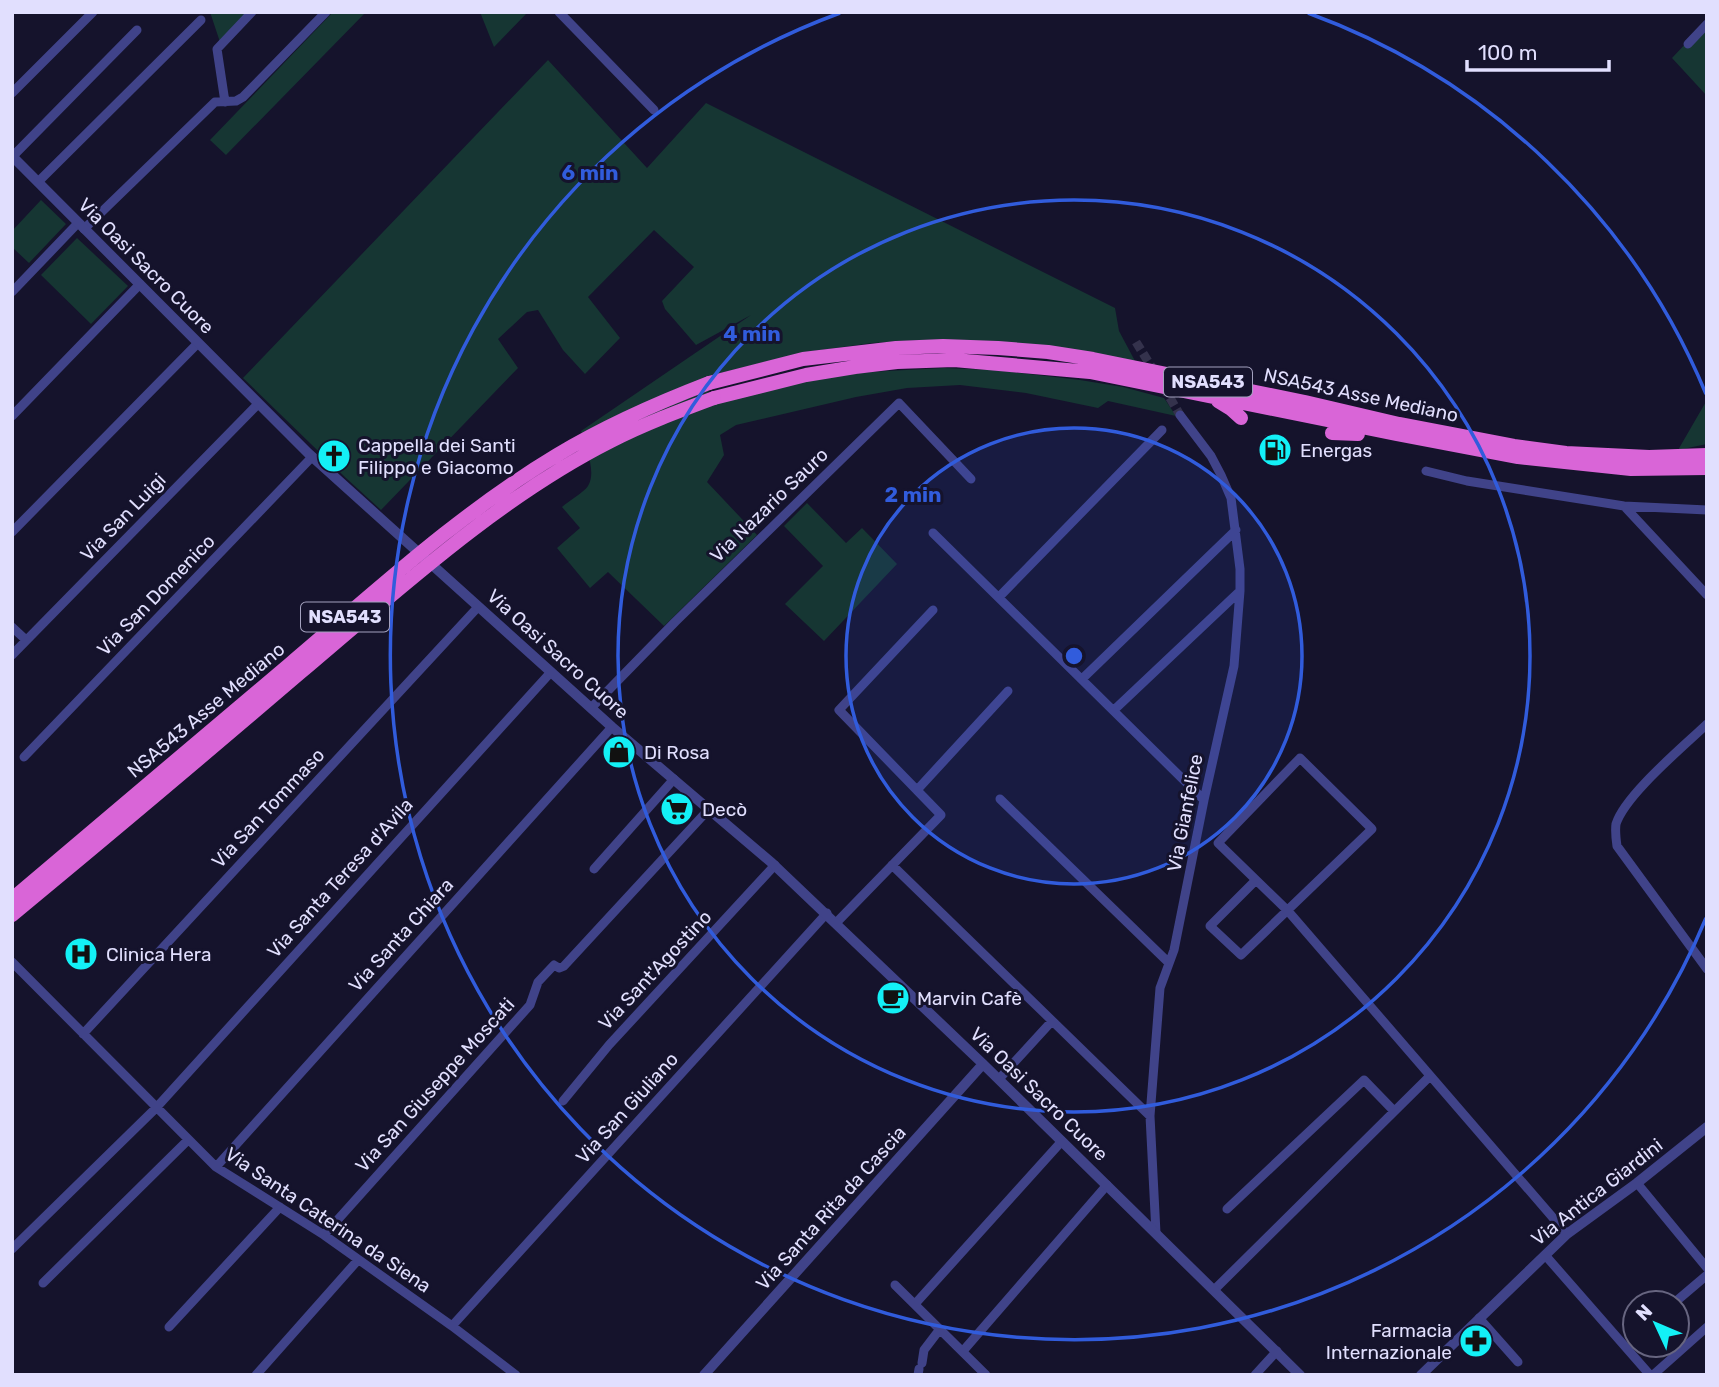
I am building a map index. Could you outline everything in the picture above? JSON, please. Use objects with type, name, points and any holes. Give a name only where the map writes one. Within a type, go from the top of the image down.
[{"type":"highway","name":"NSA543 Asse Mediano","points":[[12,899],[410,561],[491,499],[555,456],[606,427],[709,383],[803,359],[896,348],[998,348],[1093,359],[1514,446],[1566,453],[1648,457],[1707,455]]},
{"type":"highway","name":"NSA543 Asse Mediano","points":[[12,915],[415,575],[506,505],[610,442],[668,415],[714,398],[855,366],[954,360],[1090,372],[1396,435],[1518,457],[1630,469],[1707,468]]},
{"type":"highway","points":[[1207,395],[1241,418]]},
{"type":"highway","points":[[1332,433],[1396,435]]},
{"type":"street","points":[[12,93],[93,12]]},
{"type":"street","points":[[225,102],[217,48],[252,12]]},
{"type":"street","points":[[559,12],[654,110]]},
{"type":"street","points":[[12,292],[215,102],[236,101],[243,97],[321,14]]},
{"type":"street","points":[[38,182],[201,20]]},
{"type":"street","points":[[1688,44],[1707,24]]},
{"type":"street","points":[[13,156],[137,30]]},
{"type":"street","name":"Via Oasi Sacro Cuore","points":[[13,156],[313,457],[612,727],[775,865],[999,1079],[1300,1375]]},
{"type":"street","points":[[12,416],[140,284]]},
{"type":"street","points":[[12,532],[198,343]]},
{"type":"street","name":"Via Nazario Sauro","points":[[591,708],[899,403],[971,479]]},
{"type":"street","name":"Via San Luigi","points":[[12,654],[258,404]]},
{"type":"street","name":"Via Gianfelice","points":[[1156,1233],[1150,1116],[1160,988],[1174,950],[1234,666],[1240,591],[1240,569],[1231,498],[1211,456],[1180,415]]},
{"type":"street","points":[[999,597],[1162,430]]},
{"type":"street","name":"Via San Domenico","points":[[24,757],[313,457]]},
{"type":"street","points":[[1426,471],[1467,481],[1624,506],[1707,510]]},
{"type":"street","points":[[1624,506],[1707,595]]},
{"type":"street","points":[[1082,679],[1236,530]]},
{"type":"street","points":[[933,533],[1204,800]]},
{"type":"street","points":[[1114,710],[1240,591]]},
{"type":"street","name":"Via San Tommaso","points":[[83,1034],[478,607]]},
{"type":"street","points":[[836,923],[941,815],[839,710],[933,610]]},
{"type":"street","points":[[12,627],[26,640]]},
{"type":"street","name":"Via Santa Teresa d'Avila","points":[[12,1249],[156,1108],[551,672]]},
{"type":"street","points":[[917,790],[1008,691]]},
{"type":"street","points":[[1707,724],[1646,782],[1628,803],[1616,826],[1617,846],[1707,969]]},
{"type":"street","name":"Via Santa Chiara","points":[[216,1167],[612,727]]},
{"type":"street","points":[[1256,880],[1210,926],[1241,955],[1288,911],[1372,830],[1300,758],[1218,843],[1288,911],[1567,1234]]},
{"type":"street","points":[[594,869],[674,779]]},
{"type":"street","points":[[1000,799],[1170,963]]},
{"type":"street","name":"Via San Giuseppe Moscati","points":[[324,1235],[530,1005],[538,982],[554,965],[559,968],[564,966],[709,808]]},
{"type":"street","name":"Via Sant'Agostino","points":[[563,1101],[609,1045],[775,865]]},
{"type":"street","points":[[892,865],[1150,1116]]},
{"type":"street","name":"Via San Giuliano","points":[[452,1326],[827,914]]},
{"type":"street","name":"Via Santa Caterina da Siena","points":[[12,962],[216,1167],[324,1235],[516,1375]]},
{"type":"street","points":[[999,1079],[1052,1021]]},
{"type":"street","name":"Via Santa Rita da Cascia","points":[[704,1375],[983,1064]]},
{"type":"street","points":[[1214,1290],[1430,1076]]},
{"type":"street","points":[[1227,1209],[1364,1080],[1394,1111]]},
{"type":"street","name":"Via Antica Giardini","points":[[1421,1375],[1567,1234],[1707,1128]]},
{"type":"street","points":[[43,1283],[188,1140]]},
{"type":"street","points":[[915,1304],[1062,1141]]},
{"type":"street","points":[[1637,1183],[1707,1268]]},
{"type":"street","points":[[963,1351],[1107,1185]]},
{"type":"street","points":[[169,1327],[280,1207]]},
{"type":"street","points":[[1545,1255],[1651,1375],[1666,1359]]},
{"type":"street","points":[[256,1375],[358,1260]]},
{"type":"street","points":[[1690,1289],[1707,1275]]},
{"type":"street","points":[[895,1285],[986,1375]]},
{"type":"street","points":[[1479,1318],[1517,1362]]},
{"type":"street","points":[[1691,1338],[1707,1327]]},
{"type":"street","points":[[919,1369],[924,1350],[940,1329]]},
{"type":"street","points":[[1255,1375],[1277,1351]]},
{"type":"green space","points":[[210,12],[248,12],[220,42]]},
{"type":"green space","points":[[333,12],[366,12],[226,155],[210,140]]},
{"type":"green space","points":[[480,12],[528,12],[494,47]]},
{"type":"green space","points":[[1707,21],[1707,96],[1672,58]]},
{"type":"green space","points":[[548,60],[647,168],[706,103],[1115,308],[1119,331],[1135,361],[923,340],[872,343],[806,352],[704,377],[712,404],[780,386],[844,374],[944,368],[994,370],[1123,387],[1164,398],[1176,416],[1108,401],[1098,408],[1026,393],[960,385],[907,388],[856,397],[736,425],[720,435],[724,455],[707,482],[757,535],[664,626],[608,572],[590,588],[557,548],[580,528],[562,507],[586,488],[590,480],[589,458],[581,431],[751,315],[696,345],[665,309],[662,301],[694,267],[654,230],[588,297],[620,338],[585,374],[563,350],[538,310],[527,312],[498,339],[518,368],[381,510],[243,378]]},
{"type":"green space","points":[[41,200],[66,224],[29,263],[12,247],[12,231]]},
{"type":"green space","points":[[77,238],[128,286],[91,324],[41,275]]},
{"type":"green space","points":[[1707,400],[1707,444],[1678,450]]},
{"type":"green space","points":[[807,503],[846,543],[862,528],[897,564],[824,641],[785,604],[823,566],[784,526]]},
{"type":"tunnel","points":[[1136,342],[1154,371]]},
{"type":"tunnel","points":[[1163,386],[1180,415]]},
{"type":"place","name":"Energas","points":[[1275,450]]},
{"type":"place","name":"Cappella dei Santi Filippo e Giacomo","points":[[334,456]]},
{"type":"place","name":"Di Rosa","points":[[619,752]]},
{"type":"place","name":"Decò","points":[[677,809]]},
{"type":"place","name":"Clinica Hera","points":[[81,954]]},
{"type":"place","name":"Marvin Cafè","points":[[893,998]]},
{"type":"place","name":"Farmacia Internazionale","points":[[1476,1341]]}]
